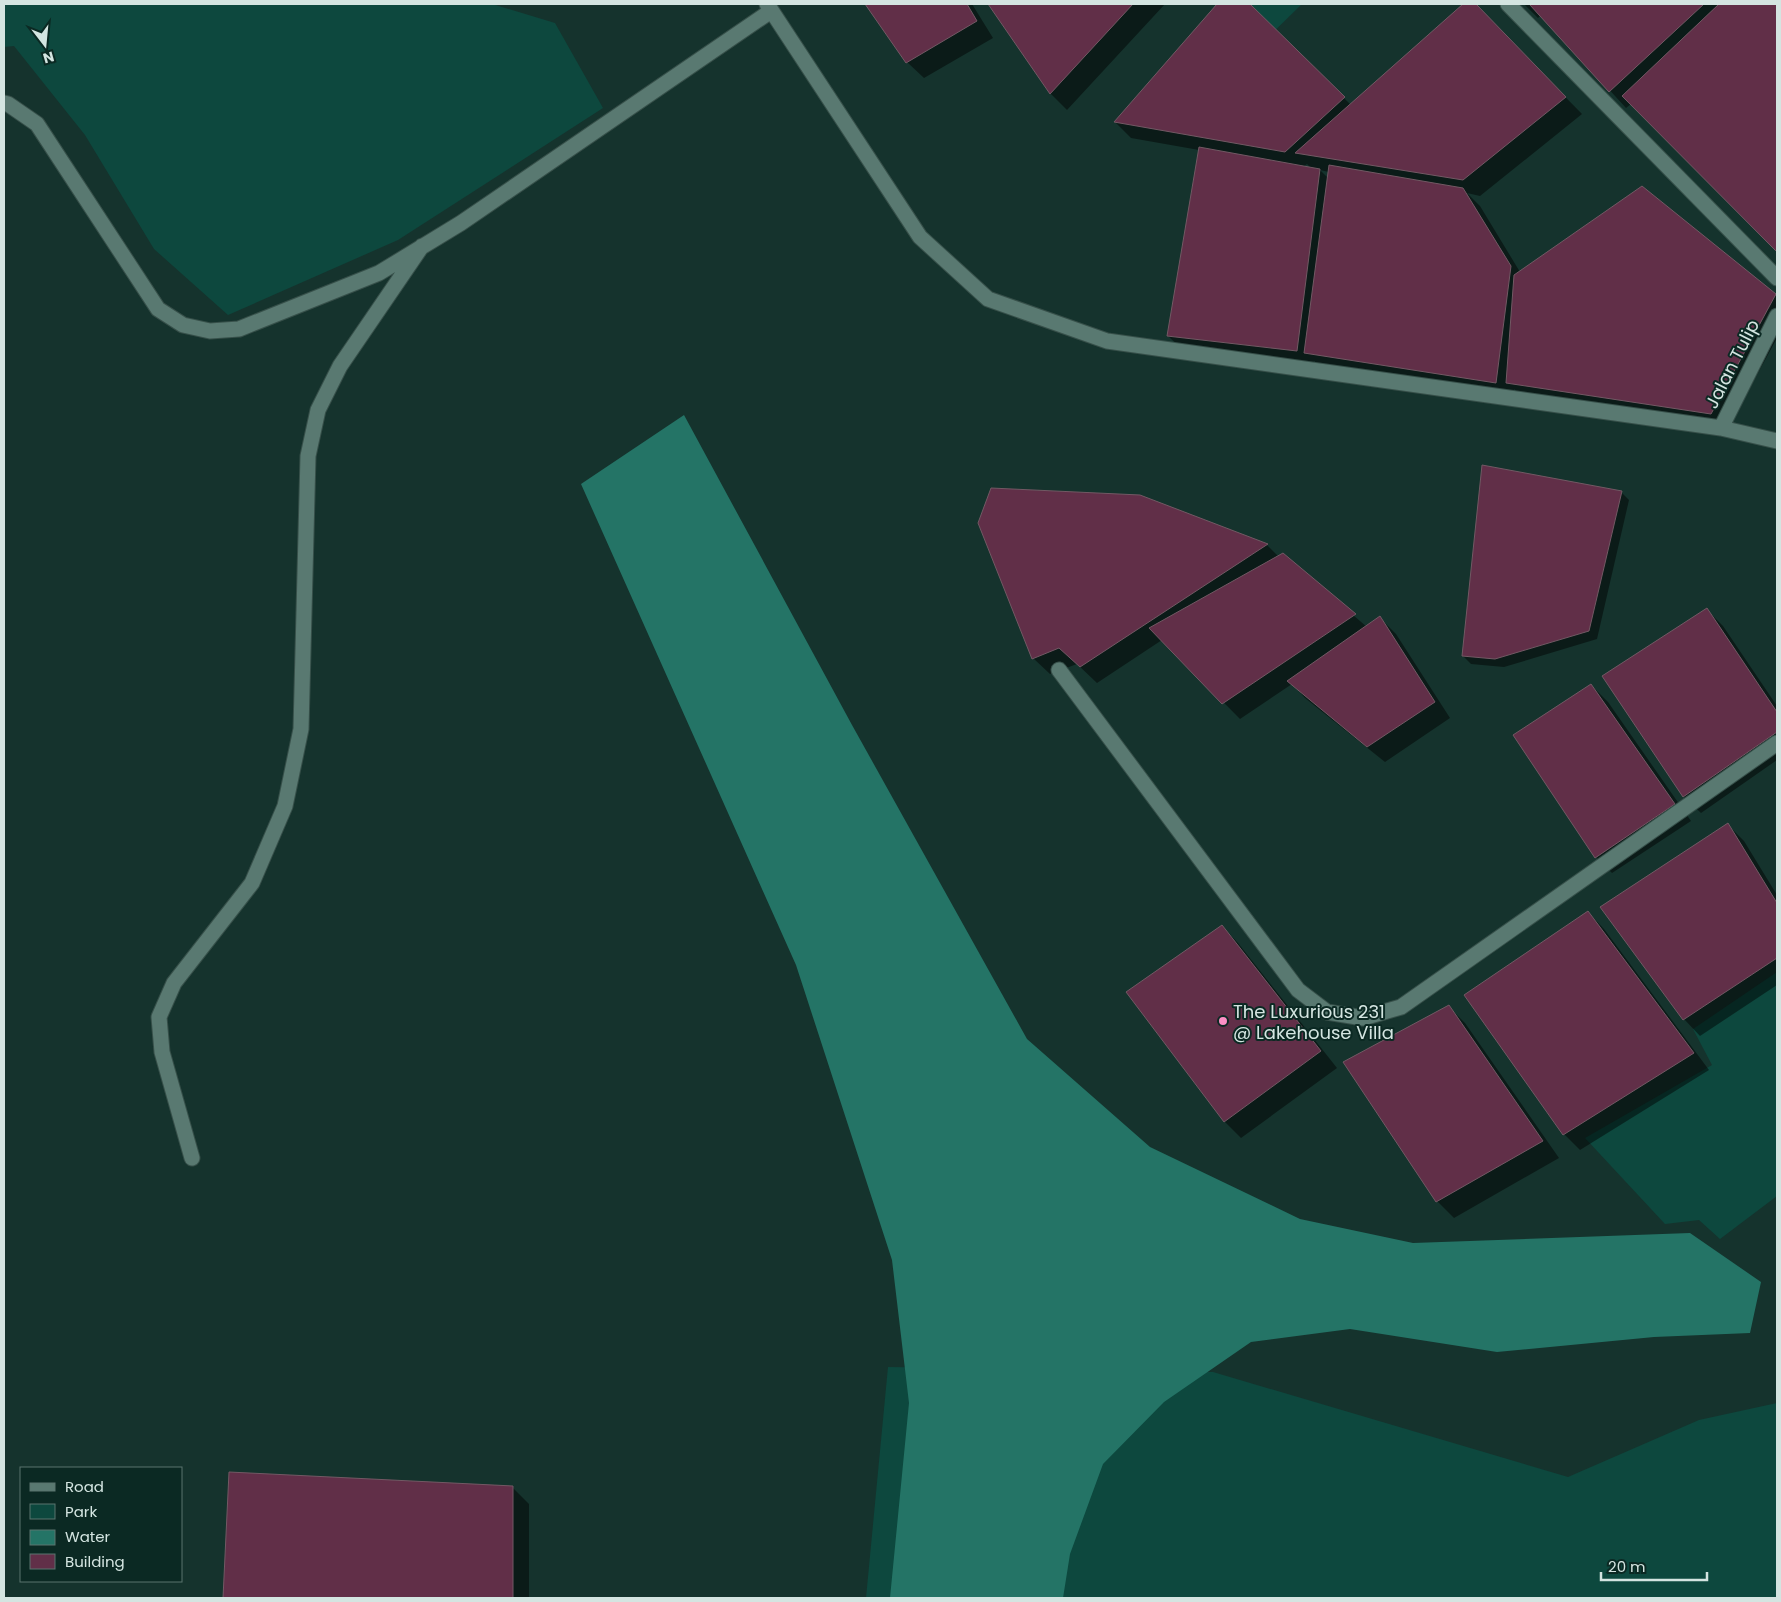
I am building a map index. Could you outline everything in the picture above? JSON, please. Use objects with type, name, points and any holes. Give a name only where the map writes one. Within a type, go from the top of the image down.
[{"type":"street","points":[[1508,4],[1777,278]]},
{"type":"street","points":[[4,104],[8,104],[37,124],[158,309],[183,325],[210,331],[239,329],[379,273],[461,223],[769,7],[920,237],[988,299],[1107,341],[1720,428],[1777,441]]},
{"type":"street","points":[[192,1158],[162,1052],[159,1017],[174,983],[252,883],[285,806],[301,729],[308,456],[318,410],[340,366],[422,246]]},
{"type":"street","name":"Jalan Tulip","points":[[1720,428],[1777,316]]},
{"type":"street","points":[[1060,670],[1298,990],[1327,1012],[1363,1018],[1400,1007],[1777,743]]},
{"type":"green space","points":[[4,4],[492,4],[555,23],[603,108],[398,240],[228,315],[154,249],[85,135],[14,46],[4,47]]},
{"type":"green space","points":[[1220,4],[1302,4],[1263,42]]},
{"type":"green space","points":[[1777,972],[1777,1196],[1720,1239],[1699,1220],[1665,1224],[1585,1138],[1712,1065],[1693,1029]]},
{"type":"green space","points":[[888,1367],[1213,1372],[1568,1477],[1699,1420],[1777,1403],[1777,1598],[866,1598]]},
{"type":"water","points":[[684,415],[852,725],[1027,1039],[1150,1147],[1300,1219],[1413,1243],[1690,1233],[1761,1282],[1750,1333],[1654,1337],[1497,1352],[1350,1329],[1251,1342],[1164,1402],[1103,1464],[1070,1554],[1063,1598],[890,1598],[909,1403],[892,1260],[796,965],[581,484]]},
{"type":"building","points":[[865,4],[967,4],[977,21],[906,63]]},
{"type":"building","points":[[988,4],[1133,4],[1050,94]]},
{"type":"building","points":[[1217,4],[1250,4],[1345,97],[1285,152],[1114,122]]},
{"type":"building","points":[[1463,4],[1476,4],[1566,97],[1463,180],[1295,153]]},
{"type":"building","points":[[1704,4],[1609,92],[1530,5]]},
{"type":"building","points":[[1719,4],[1777,4],[1777,252],[1622,96]]},
{"type":"building","points":[[1199,147],[1320,169],[1297,351],[1167,336]]},
{"type":"building","points":[[1329,165],[1463,188],[1511,266],[1496,383],[1304,353]]},
{"type":"building","points":[[1642,186],[1776,294],[1711,414],[1506,383],[1514,275]]},
{"type":"building","points":[[1482,465],[1622,491],[1589,631],[1495,659],[1462,656]]},
{"type":"building","points":[[991,488],[1140,495],[1268,544],[1080,667],[1059,648],[1032,659],[978,523]]},
{"type":"building","points":[[1283,553],[1356,614],[1222,704],[1149,628]]},
{"type":"building","points":[[1707,608],[1777,712],[1777,732],[1683,797],[1602,676]]},
{"type":"building","points":[[1380,616],[1435,702],[1367,747],[1287,681]]},
{"type":"building","points":[[1591,684],[1675,804],[1595,858],[1513,735]]},
{"type":"building","points":[[1728,823],[1777,903],[1777,958],[1683,1020],[1600,907]]},
{"type":"building","points":[[1588,911],[1694,1053],[1563,1135],[1464,995]]},
{"type":"building","name":"The Luxurious 231 @ Lakehouse Villa","points":[[1222,925],[1321,1051],[1224,1122],[1126,992]]},
{"type":"building","points":[[1449,1005],[1543,1141],[1436,1202],[1343,1062]]},
{"type":"building","points":[[229,1472],[513,1486],[513,1598],[223,1598]]},
{"type":"place","name":"The Luxurious 231 @ Lakehouse Villa","points":[[1223,1021]]}]
